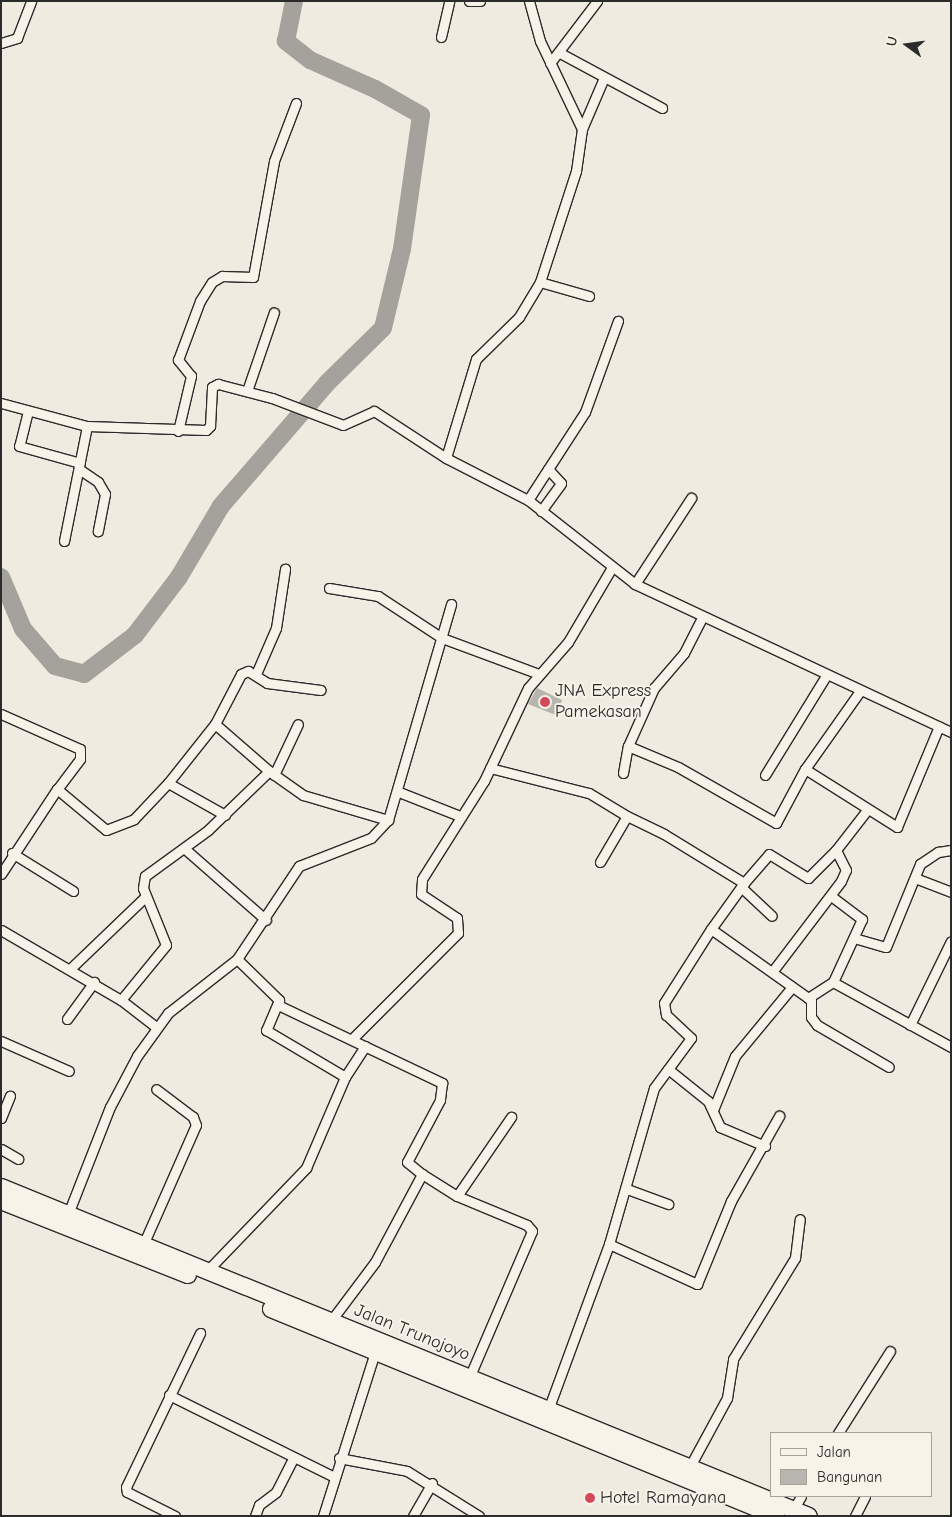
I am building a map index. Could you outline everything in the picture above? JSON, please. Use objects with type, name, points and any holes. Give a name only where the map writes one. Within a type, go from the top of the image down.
[{"type":"highway","name":"Jalan Trunojoyo","points":[[1,1187],[330,1322],[374,1354],[469,1378],[688,1468],[770,1494]]},
{"type":"highway","name":"Jalan Trunojoyo","points":[[1,1201],[776,1516]]},
{"type":"highway","name":"Jalan Trunojoyo","points":[[778,1497],[797,1503],[809,1516]]},
{"type":"street","points":[[1,43],[17,38],[32,1]]},
{"type":"street","points":[[441,37],[449,1]]},
{"type":"street","points":[[469,1],[480,1]]},
{"type":"street","points":[[529,1],[550,63],[582,129]]},
{"type":"street","points":[[550,63],[560,53],[597,1]]},
{"type":"street","points":[[560,53],[602,80],[662,108]]},
{"type":"street","points":[[446,458],[476,359],[519,317],[540,282],[576,171],[582,129],[602,80]]},
{"type":"street","points":[[178,431],[191,376],[178,366],[178,360],[200,301],[212,282],[222,276],[248,279],[254,274],[274,161],[296,104]]},
{"type":"street","points":[[540,282],[588,296]]},
{"type":"street","points":[[247,392],[274,312]]},
{"type":"street","points":[[528,500],[586,412],[618,321]]},
{"type":"street","points":[[1,403],[87,426],[178,431],[209,429],[214,385],[284,402],[344,425],[374,412],[446,458],[528,500],[611,569],[635,584],[702,618],[951,732]]},
{"type":"street","points":[[28,411],[19,446],[79,466],[98,482],[105,494],[98,531]]},
{"type":"street","points":[[64,541],[87,426]]},
{"type":"street","points":[[541,511],[561,483],[548,469]]},
{"type":"street","points":[[635,584],[691,498]]},
{"type":"street","points":[[256,674],[274,633],[285,569]]},
{"type":"street","points":[[352,1039],[458,933],[457,918],[426,898],[420,888],[460,816],[490,768],[516,710],[539,674],[568,642],[611,569]]},
{"type":"street","points":[[329,588],[378,596],[442,638],[539,674]]},
{"type":"street","points":[[68,1214],[110,1106],[156,1027],[179,1001],[237,959],[266,920],[299,866],[371,838],[388,820],[399,792],[420,699],[442,638],[451,604]]},
{"type":"street","points":[[623,773],[628,746],[659,680],[684,653],[702,618]]},
{"type":"street","points":[[57,789],[111,831],[134,819],[168,783],[215,724],[241,674],[256,674],[267,684],[320,690]]},
{"type":"street","points":[[765,775],[826,676]]},
{"type":"street","points":[[628,746],[678,767],[775,823],[805,769],[860,691]]},
{"type":"street","points":[[1,714],[80,748],[80,759],[12,853],[1,874]]},
{"type":"street","points":[[215,724],[272,773],[302,795],[388,820]]},
{"type":"street","points":[[121,1000],[165,948],[146,896],[145,876],[225,815],[272,773],[298,724]]},
{"type":"street","points":[[805,769],[893,827],[898,825],[939,726]]},
{"type":"street","points":[[490,768],[589,793],[627,816],[717,863],[742,885],[772,916]]},
{"type":"street","points":[[168,783],[225,815]]},
{"type":"street","points":[[399,792],[460,816]]},
{"type":"street","points":[[548,1410],[609,1244],[627,1189],[650,1100],[668,1069],[691,1036],[666,1015],[664,1005],[711,929],[742,885],[769,854],[808,878],[836,850],[867,810]]},
{"type":"street","points":[[600,862],[627,816]]},
{"type":"street","points":[[184,848],[266,920]]},
{"type":"street","points":[[772,972],[831,896],[845,873],[836,850]]},
{"type":"street","points":[[854,938],[886,947],[915,878],[926,858],[951,850]]},
{"type":"street","points":[[12,853],[73,891]]},
{"type":"street","points":[[915,878],[951,892]]},
{"type":"street","points":[[70,969],[146,896]]},
{"type":"street","points":[[811,999],[833,982],[854,938],[862,916],[831,896]]},
{"type":"street","points":[[711,929],[811,999],[816,1024],[889,1067]]},
{"type":"street","points":[[1,930],[94,982],[156,1027]]},
{"type":"street","points":[[910,1025],[951,941]]},
{"type":"street","points":[[237,959],[278,998],[278,1005],[266,1030],[345,1077]]},
{"type":"street","points":[[67,1019],[94,982]]},
{"type":"street","points":[[833,982],[950,1045]]},
{"type":"street","points":[[713,1110],[735,1057],[792,987]]},
{"type":"street","points":[[278,1005],[443,1084],[440,1100],[407,1162],[457,1196],[527,1224],[532,1231],[469,1378]]},
{"type":"street","points":[[1,1041],[69,1071]]},
{"type":"street","points":[[207,1271],[306,1168],[345,1077],[365,1046]]},
{"type":"street","points":[[668,1069],[713,1110],[720,1126],[765,1146]]},
{"type":"street","points":[[143,1245],[196,1125],[194,1117],[156,1089]]},
{"type":"street","points":[[1,1118],[10,1096]]},
{"type":"street","points":[[609,1244],[697,1284],[732,1201],[765,1146],[779,1116]]},
{"type":"street","points":[[457,1196],[511,1117]]},
{"type":"street","points":[[1,1148],[18,1159]]},
{"type":"street","points":[[330,1322],[375,1262],[422,1174]]},
{"type":"street","points":[[627,1189],[668,1204]]},
{"type":"street","points":[[688,1468],[727,1398],[733,1359],[796,1258],[800,1219]]},
{"type":"street","points":[[175,1516],[126,1488],[169,1394],[200,1333]]},
{"type":"street","points":[[839,1432],[890,1351]]},
{"type":"street","points":[[322,1516],[339,1458],[374,1354]]},
{"type":"street","points":[[169,1394],[334,1478]]},
{"type":"street","points":[[255,1516],[259,1505],[276,1492],[292,1458]]},
{"type":"street","points":[[339,1458],[407,1472],[432,1484],[479,1516]]},
{"type":"street","points":[[413,1516],[432,1484]]},
{"type":"street","points":[[855,1516],[864,1497]]},
{"type":"building","name":"JNA Express Pamekasan","points":[[537,688],[562,700],[558,716],[528,704]]},
{"type":"waterway","points":[[1,577],[23,629],[55,666],[84,674],[135,635],[179,577],[221,506],[327,383],[383,328],[402,249],[421,115],[375,89],[310,60],[286,41],[294,1]]},
{"type":"place","name":"JNA Express Pamekasan","points":[[545,702]]},
{"type":"place","name":"Hotel Ramayana","points":[[590,1498]]}]
